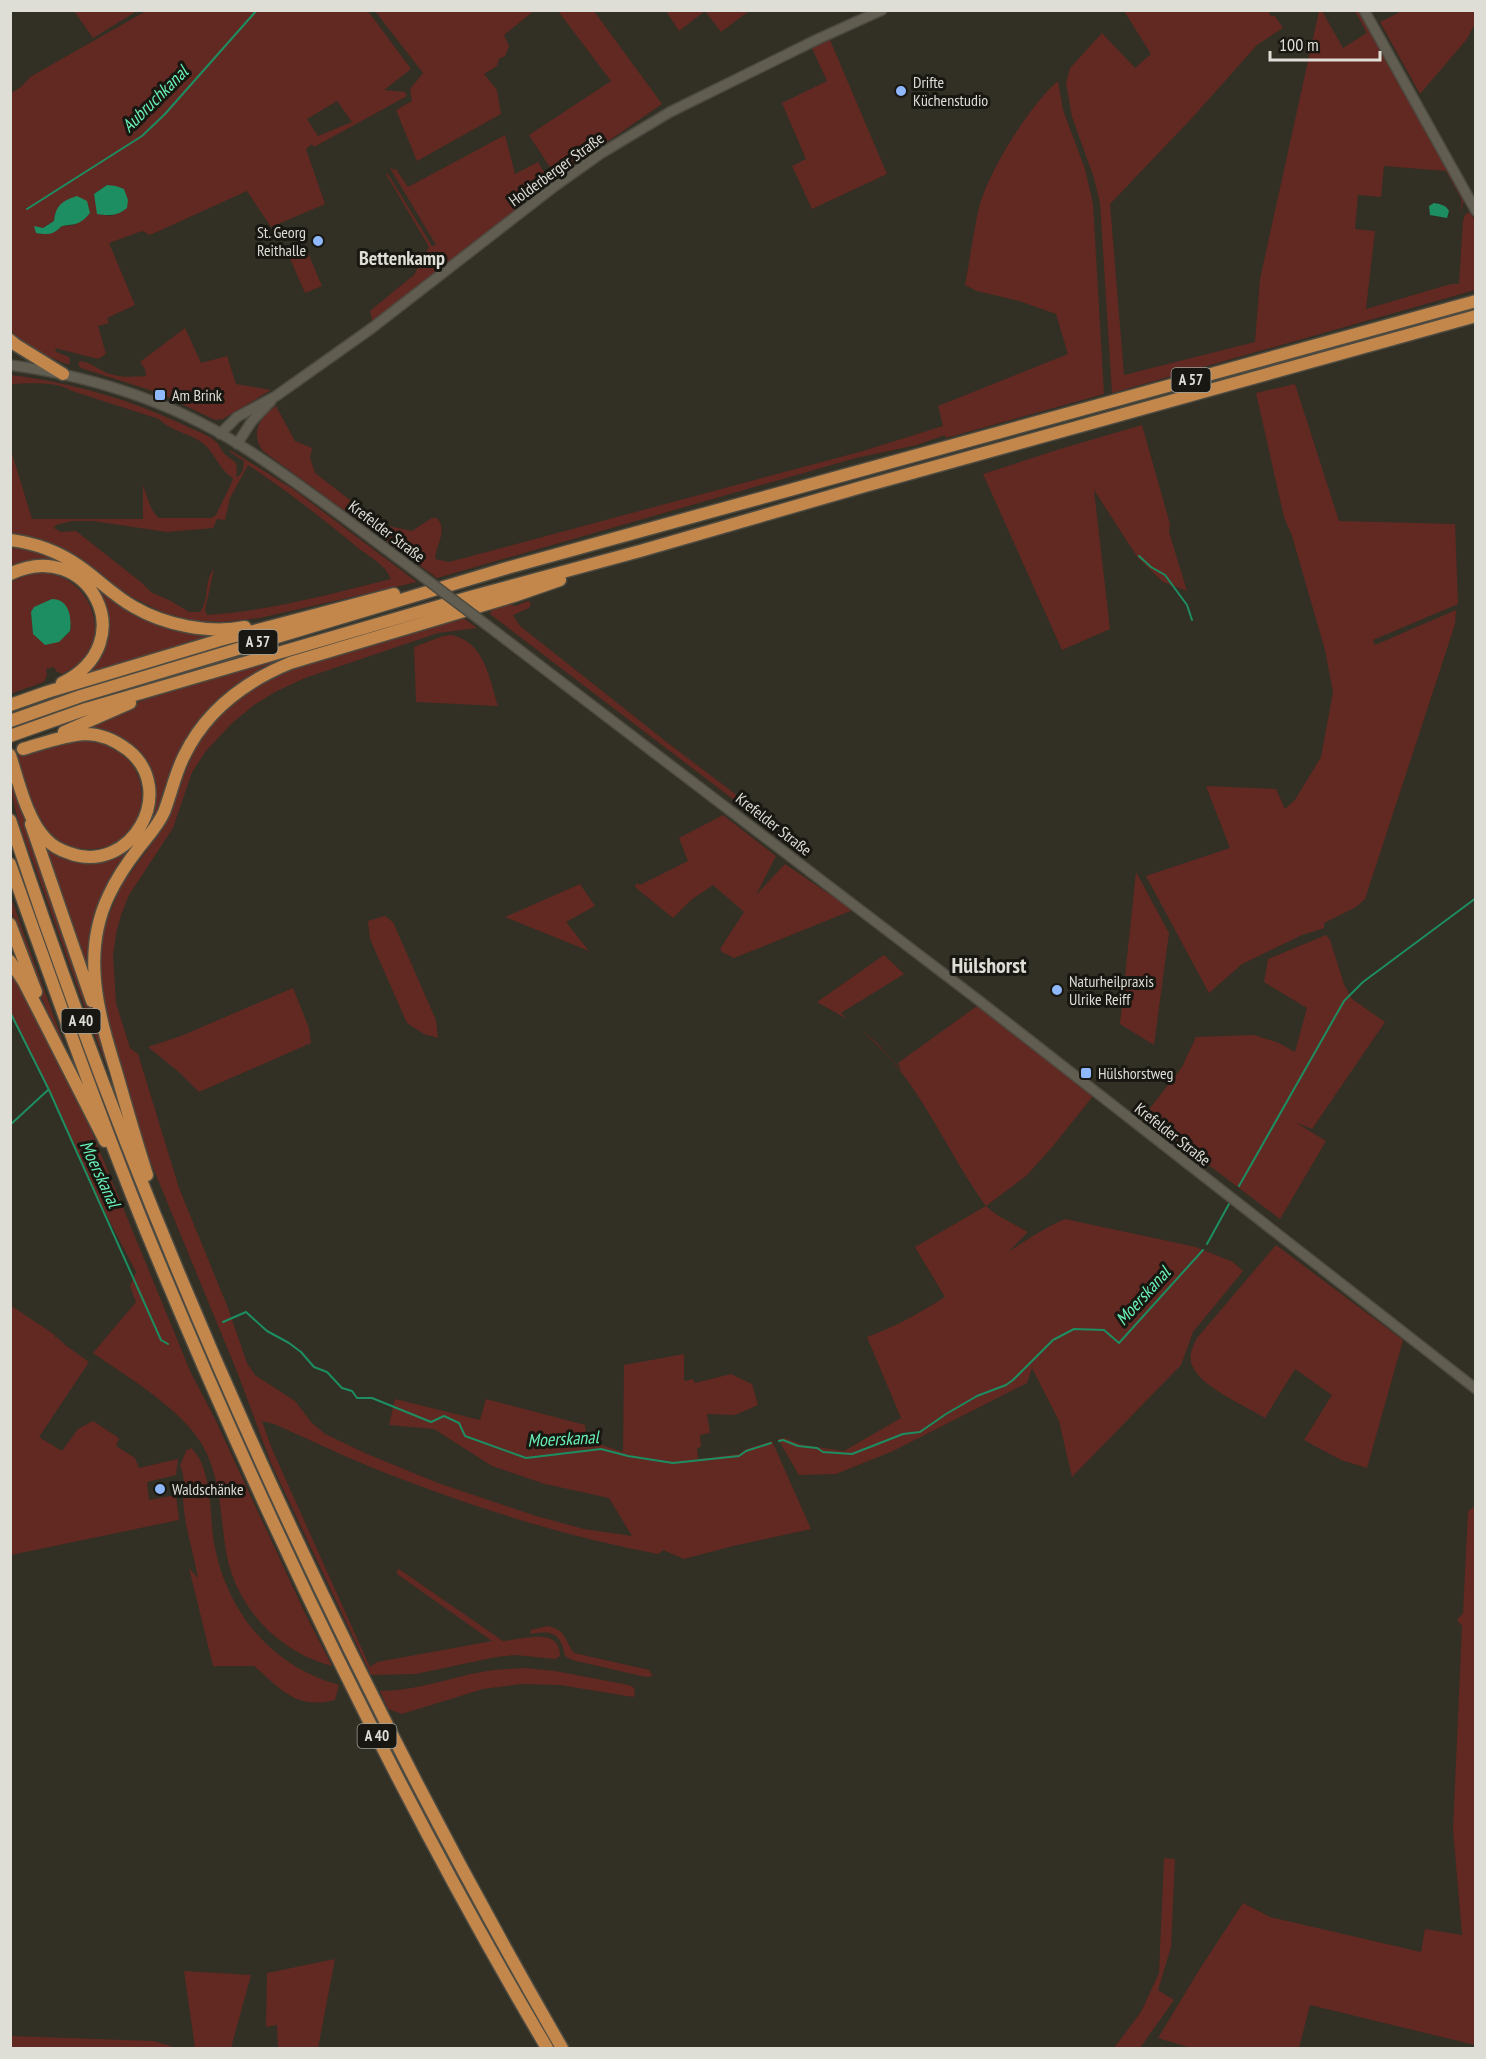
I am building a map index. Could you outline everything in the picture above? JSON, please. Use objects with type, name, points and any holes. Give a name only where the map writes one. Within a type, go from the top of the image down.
[{"type":"highway","name":"A 57","points":[[10,721],[103,689],[507,568],[1476,302]]},
{"type":"highway","name":"A 57","points":[[10,736],[86,709],[195,676],[470,597],[1476,316]]},
{"type":"highway","points":[[10,340],[63,374]]},
{"type":"highway","points":[[10,540],[59,554],[77,564],[134,608],[171,622],[195,627],[239,628],[337,607]]},
{"type":"highway","points":[[158,1220],[152,1189],[100,1014],[93,955],[101,915],[121,872],[163,814],[188,749],[202,727],[220,705],[262,674],[290,663],[619,562],[640,551]]},
{"type":"highway","points":[[10,574],[24,568],[44,566],[67,570],[80,578],[90,590],[103,617],[100,646],[93,658],[71,678],[47,692]]},
{"type":"highway","points":[[10,705],[231,636],[337,607],[507,568]]},
{"type":"highway","points":[[108,1044],[36,841],[12,759],[23,749],[195,676]]},
{"type":"highway","points":[[20,786],[34,823],[45,839],[58,849],[79,857],[96,857],[112,852],[128,843],[139,831],[148,806],[147,778],[142,766],[133,754],[114,741],[87,734],[70,736],[23,749]]},
{"type":"highway","name":"A 40","points":[[10,820],[112,1108],[259,1458],[366,1686],[478,1900],[562,2049]]},
{"type":"highway","name":"A 40","points":[[10,864],[128,1185],[250,1473],[332,1645],[414,1807],[547,2049]]},
{"type":"highway","points":[[10,924],[78,1090]]},
{"type":"highway","points":[[10,961],[24,982],[128,1185]]},
{"type":"main road","name":"Holderberger Straße","points":[[220,434],[237,417],[276,396],[372,328],[600,154],[670,112],[882,10]]},
{"type":"main road","points":[[1364,10],[1476,211]]},
{"type":"main road","name":"Krefelder Straße","points":[[10,365],[63,374],[122,390],[158,403],[237,444],[316,497],[977,999],[1476,1389]]},
{"type":"main road","name":"Holderberger Straße","points":[[237,444],[252,421],[276,396]]},
{"type":"shaded area","points":[[74,11],[137,11],[93,38]]},
{"type":"shaded area","points":[[146,11],[368,11],[411,69],[384,90],[405,92],[407,96],[314,147],[312,144],[306,149],[325,204],[271,227],[247,191],[150,235],[142,231],[109,243],[135,305],[107,318],[109,323],[98,326],[106,354],[98,359],[55,348],[56,352],[69,357],[69,365],[30,347],[11,330],[11,93],[21,87],[30,77]],"holes":[[[337,101],[352,122],[318,136],[307,119]],[[107,185],[122,212],[110,216],[98,214],[94,194]],[[55,213],[76,225],[62,226],[57,231],[44,228],[54,221]]]},
{"type":"shaded area","points":[[375,11],[534,11],[504,35],[509,46],[505,56],[499,59],[497,66],[484,74],[497,90],[501,114],[417,161],[396,110],[412,101],[410,89],[423,73]]},
{"type":"shaded area","points":[[558,11],[594,11],[662,104],[559,175],[551,169],[529,135],[611,81]]},
{"type":"shaded area","points":[[666,11],[705,11],[679,31]]},
{"type":"shaded area","points":[[705,11],[749,11],[721,32]]},
{"type":"shaded area","points":[[1124,11],[1272,11],[1269,12],[1271,16],[1275,16],[1283,28],[1257,45],[1192,118],[1110,204],[1124,375],[1255,342],[1260,279],[1319,11],[1322,11],[1343,48],[1367,33],[1355,11],[1358,11],[1464,200],[1460,214],[1462,200],[1446,171],[1384,166],[1381,197],[1358,195],[1355,229],[1375,231],[1366,309],[1451,284],[1459,284],[1463,221],[1469,212],[1475,220],[1475,290],[1112,393],[1100,203],[1094,178],[1072,117],[1066,83],[1070,68],[1102,33],[1135,68],[1151,54]]},
{"type":"shaded area","points":[[1402,11],[1475,11],[1475,23],[1467,39],[1420,94],[1380,22]]},
{"type":"shaded area","points":[[830,40],[887,174],[812,209],[792,166],[806,159],[782,103],[827,81],[812,48]]},
{"type":"shaded area","points":[[1058,81],[1063,110],[1085,169],[1093,204],[1104,394],[946,438],[945,435],[917,445],[856,458],[437,578],[263,451],[259,444],[258,426],[276,406],[295,441],[312,448],[310,458],[315,473],[372,517],[388,526],[412,531],[432,518],[437,518],[441,533],[435,559],[449,562],[863,451],[943,426],[938,406],[1068,354],[1056,314],[1019,301],[977,291],[965,285],[979,208],[991,176],[1011,140],[1035,106]]},
{"type":"shaded area","points":[[505,135],[515,174],[538,162],[548,179],[548,186],[372,320],[370,311],[414,275],[429,247],[386,174],[432,246],[436,245],[390,168],[394,170],[395,168],[408,187]]},
{"type":"shaded area","points":[[107,185],[124,189],[128,200],[127,208],[120,213],[97,214],[94,194]]},
{"type":"shaded area","points":[[77,196],[87,201],[90,213],[83,220],[62,226],[50,234],[36,233],[34,226],[43,228],[54,221],[56,211],[61,204]]},
{"type":"shaded area","points":[[1434,203],[1448,209],[1447,218],[1430,215],[1429,206]]},
{"type":"shaded area","points":[[305,246],[322,286],[305,293],[288,254]]},
{"type":"shaded area","points":[[185,328],[201,363],[227,356],[236,384],[271,390],[223,419],[215,420],[159,393],[81,368],[78,365],[80,361],[84,362],[117,376],[146,376],[145,369],[140,362]]},
{"type":"shaded area","points":[[11,375],[100,393],[165,416],[204,434],[215,441],[223,452],[236,463],[236,477],[243,470],[244,461],[230,450],[293,489],[417,582],[260,618],[222,622],[192,620],[164,613],[128,595],[83,561],[57,545],[11,534],[10,447],[32,519],[143,519],[143,485],[151,507],[159,518],[211,518],[216,515],[233,478],[200,441],[169,427],[159,419],[59,386],[42,383],[11,384]],"holes":[[[248,465],[304,504],[376,561],[391,579],[277,606],[207,615],[205,610],[214,569],[203,607],[200,612],[189,612],[151,592],[76,531],[61,532],[54,528],[56,525],[72,521],[93,521],[167,532],[213,528],[217,519],[225,520],[230,498]]]},
{"type":"shaded area","points":[[1295,384],[1339,521],[1455,524],[1458,604],[1373,640],[1375,645],[1456,610],[1455,624],[1365,899],[1356,907],[1324,923],[1324,928],[1302,935],[1242,964],[1209,993],[1146,876],[1230,848],[1206,786],[1276,789],[1285,809],[1295,800],[1321,757],[1333,692],[1325,650],[1292,536],[1284,517],[1256,393]]},
{"type":"shaded area","points":[[1142,425],[1170,524],[1169,532],[1187,591],[1163,582],[1138,558],[1094,490],[1110,629],[1062,650],[983,474]]},
{"type":"shaded area","points":[[10,544],[48,552],[118,601],[220,632],[86,674],[92,667],[105,617],[75,572],[11,570]]},
{"type":"shaded area","points":[[40,572],[58,576],[76,586],[84,595],[93,615],[94,638],[85,658],[74,667],[62,674],[54,667],[46,669],[47,675],[44,682],[10,694],[10,582],[31,573]],"holes":[[[31,612],[71,625],[65,637],[33,634]]]},
{"type":"shaded area","points":[[52,599],[66,605],[70,631],[59,642],[45,645],[33,634],[31,612],[34,607]]},
{"type":"shaded area","points":[[528,601],[531,603],[529,608],[513,615],[520,626],[664,740],[759,812],[775,820],[773,825],[768,826],[490,614],[492,609],[510,604],[515,606]]},
{"type":"shaded area","points":[[462,617],[477,628],[438,633],[305,678],[254,705],[231,724],[206,751],[192,772],[173,828],[129,895],[121,915],[113,955],[116,1003],[130,1048],[138,1054],[179,1188],[228,1308],[247,1363],[255,1375],[295,1401],[312,1423],[325,1434],[438,1483],[536,1516],[584,1529],[632,1536],[609,1498],[545,1484],[492,1466],[434,1429],[389,1425],[395,1399],[480,1420],[486,1399],[585,1425],[587,1440],[623,1452],[624,1365],[684,1354],[684,1381],[693,1379],[695,1383],[731,1374],[752,1384],[758,1405],[735,1415],[707,1414],[710,1433],[700,1435],[701,1447],[697,1448],[698,1459],[739,1454],[746,1449],[772,1441],[811,1529],[684,1559],[663,1550],[658,1554],[561,1532],[466,1502],[388,1474],[274,1424],[262,1421],[272,1449],[370,1667],[377,1662],[492,1641],[397,1574],[399,1569],[503,1641],[529,1637],[547,1638],[554,1641],[560,1656],[555,1659],[515,1655],[416,1674],[371,1675],[271,1463],[238,1374],[149,1158],[107,1021],[99,977],[100,950],[105,925],[121,886],[161,831],[199,741],[229,705],[251,688],[289,669]]},
{"type":"shaded area","points":[[452,635],[463,639],[479,654],[488,673],[498,706],[416,702],[414,647]]},
{"type":"shaded area","points":[[281,658],[282,661],[262,667],[263,671],[210,711],[159,813],[118,870],[90,976],[44,842],[94,859],[148,820],[144,764],[92,729],[91,724],[147,699]]},
{"type":"shaded area","points":[[80,741],[108,746],[127,758],[138,776],[142,796],[138,816],[128,833],[111,845],[88,849],[79,848],[66,845],[54,837],[35,809],[16,755]]},
{"type":"shaded area","points":[[10,774],[93,1015],[115,1088],[21,830]]},
{"type":"shaded area","points":[[723,815],[776,856],[756,895],[785,864],[853,910],[734,958],[720,949],[744,912],[713,885],[691,900],[673,918],[635,887],[637,883],[640,885],[688,861],[679,838]]},
{"type":"shaded area","points":[[1136,872],[1169,933],[1154,1045],[1120,1024]]},
{"type":"shaded area","points":[[580,884],[595,906],[566,922],[589,951],[505,917]]},
{"type":"shaded area","points":[[10,895],[74,1072],[46,1009],[21,942],[12,914]]},
{"type":"shaded area","points":[[385,916],[393,922],[436,1020],[438,1038],[424,1034],[407,1023],[370,939],[368,921]]},
{"type":"shaded area","points":[[1326,935],[1330,940],[1344,984],[1352,999],[1385,1022],[1312,1129],[1295,1122],[1326,1141],[1280,1219],[1144,1116],[1182,1067],[1196,1037],[1254,1035],[1279,1043],[1295,1052],[1307,1008],[1264,982],[1268,959]]},
{"type":"shaded area","points":[[884,955],[904,974],[841,1013],[847,1019],[817,1002]]},
{"type":"shaded area","points":[[10,971],[65,1075],[94,1137],[191,1373],[332,1666],[313,1660],[279,1640],[264,1627],[241,1595],[227,1557],[214,1473],[203,1446],[194,1432],[154,1395],[93,1353],[136,1302],[130,1286],[136,1272],[98,1199],[36,1063],[11,1015]]},
{"type":"shaded area","points":[[293,988],[309,1028],[311,1043],[199,1092],[148,1047],[181,1036]]},
{"type":"shaded area","points":[[977,1006],[1093,1096],[1026,1176],[986,1206],[910,1084],[889,1057],[859,1028],[877,1043],[902,1071],[898,1063]]},
{"type":"shaded area","points":[[986,1206],[997,1215],[1028,1232],[1008,1252],[1065,1219],[1196,1247],[1233,1262],[1243,1271],[1193,1332],[1181,1365],[1072,1477],[1059,1421],[1032,1368],[1027,1383],[893,1451],[836,1474],[799,1475],[778,1439],[785,1438],[803,1445],[844,1451],[901,1418],[867,1337],[907,1319],[945,1297],[915,1247]]},
{"type":"shaded area","points":[[1276,1245],[1403,1340],[1367,1468],[1341,1460],[1304,1440],[1332,1395],[1295,1369],[1265,1418],[1204,1381],[1192,1365],[1191,1354],[1197,1338]]},
{"type":"shaded area","points":[[10,1305],[55,1335],[55,1338],[57,1337],[89,1362],[39,1437],[62,1451],[78,1429],[93,1421],[119,1438],[116,1446],[135,1458],[139,1468],[178,1459],[176,1475],[147,1482],[149,1500],[176,1495],[179,1520],[11,1555]]},
{"type":"shaded area","points":[[191,1448],[198,1456],[206,1477],[218,1562],[227,1587],[239,1609],[271,1648],[291,1664],[339,1685],[335,1700],[310,1702],[299,1700],[281,1690],[254,1666],[213,1666],[189,1568],[198,1578],[185,1515],[183,1476],[180,1466],[186,1451]]},
{"type":"shaded area","points":[[1475,1506],[1475,2045],[1310,2005],[1299,2048],[1191,2048],[1158,2038],[1243,1903],[1270,1917],[1421,1952],[1425,1929],[1462,1935],[1453,1829],[1462,1626],[1457,1620],[1463,1613],[1468,1511]]},
{"type":"shaded area","points":[[547,1626],[562,1633],[574,1653],[649,1670],[653,1676],[646,1677],[572,1660],[565,1656],[561,1642],[554,1635],[550,1633],[530,1634],[531,1630]]},
{"type":"shaded area","points":[[525,1668],[555,1671],[629,1685],[634,1688],[635,1695],[633,1697],[560,1685],[521,1684],[483,1689],[402,1714],[388,1709],[380,1691],[421,1686],[487,1671]]},
{"type":"shaded area","points":[[1164,1858],[1175,1859],[1171,1947],[1158,1990],[1174,2000],[1140,2048],[1114,2048],[1141,2012],[1159,1973]]},
{"type":"shaded area","points":[[335,1959],[318,2048],[278,2048],[277,2025],[266,2027],[267,1973]]},
{"type":"shaded area","points":[[184,1971],[251,1975],[231,2048],[195,2048]]},
{"type":"shaded area","points":[[11,2036],[154,2041],[177,2048],[11,2048]]},
{"type":"waterway","name":"Aubruchkanal","points":[[27,209],[142,136],[165,114],[257,10]]},
{"type":"waterway","points":[[1139,556],[1151,567],[1165,575],[1187,605],[1192,620]]},
{"type":"waterway","name":"Moerskanal","points":[[1239,1186],[1344,1001],[1363,982],[1476,898]]},
{"type":"waterway","name":"Moerskanal","points":[[10,1012],[49,1090],[161,1340],[168,1344]]},
{"type":"waterway","points":[[10,1125],[48,1090]]},
{"type":"waterway","name":"Moerskanal","points":[[1207,1244],[1229,1204]]},
{"type":"waterway","name":"Moerskanal","points":[[779,1441],[817,1448],[823,1452],[852,1454],[903,1434],[920,1432],[977,1396],[1006,1385],[1053,1340],[1074,1329],[1104,1330],[1119,1343],[1203,1250]]},
{"type":"waterway","name":"Moerskanal","points":[[223,1322],[246,1312],[267,1331],[301,1352],[314,1367],[327,1372],[342,1388],[352,1391],[357,1398],[372,1398],[431,1422],[444,1416],[459,1423],[465,1436],[526,1458],[601,1449],[673,1463],[739,1456],[746,1451],[771,1443]]},
{"type":"place","name":"Drifte Küchenstudio","points":[[901,91]]},
{"type":"place","name":"St. Georg Reithalle","points":[[318,241]]},
{"type":"place","name":"Am Brink","points":[[160,395]]},
{"type":"place","name":"Naturheilpraxis Ulrike Reiff","points":[[1057,990]]},
{"type":"place","name":"Hülshorstweg","points":[[1086,1073]]},
{"type":"place","name":"Waldschänke","points":[[160,1489]]},
{"type":"district","name":"Bettenkamp","points":[[402,258]]},
{"type":"district","name":"Hülshorst","points":[[989,965]]}]
